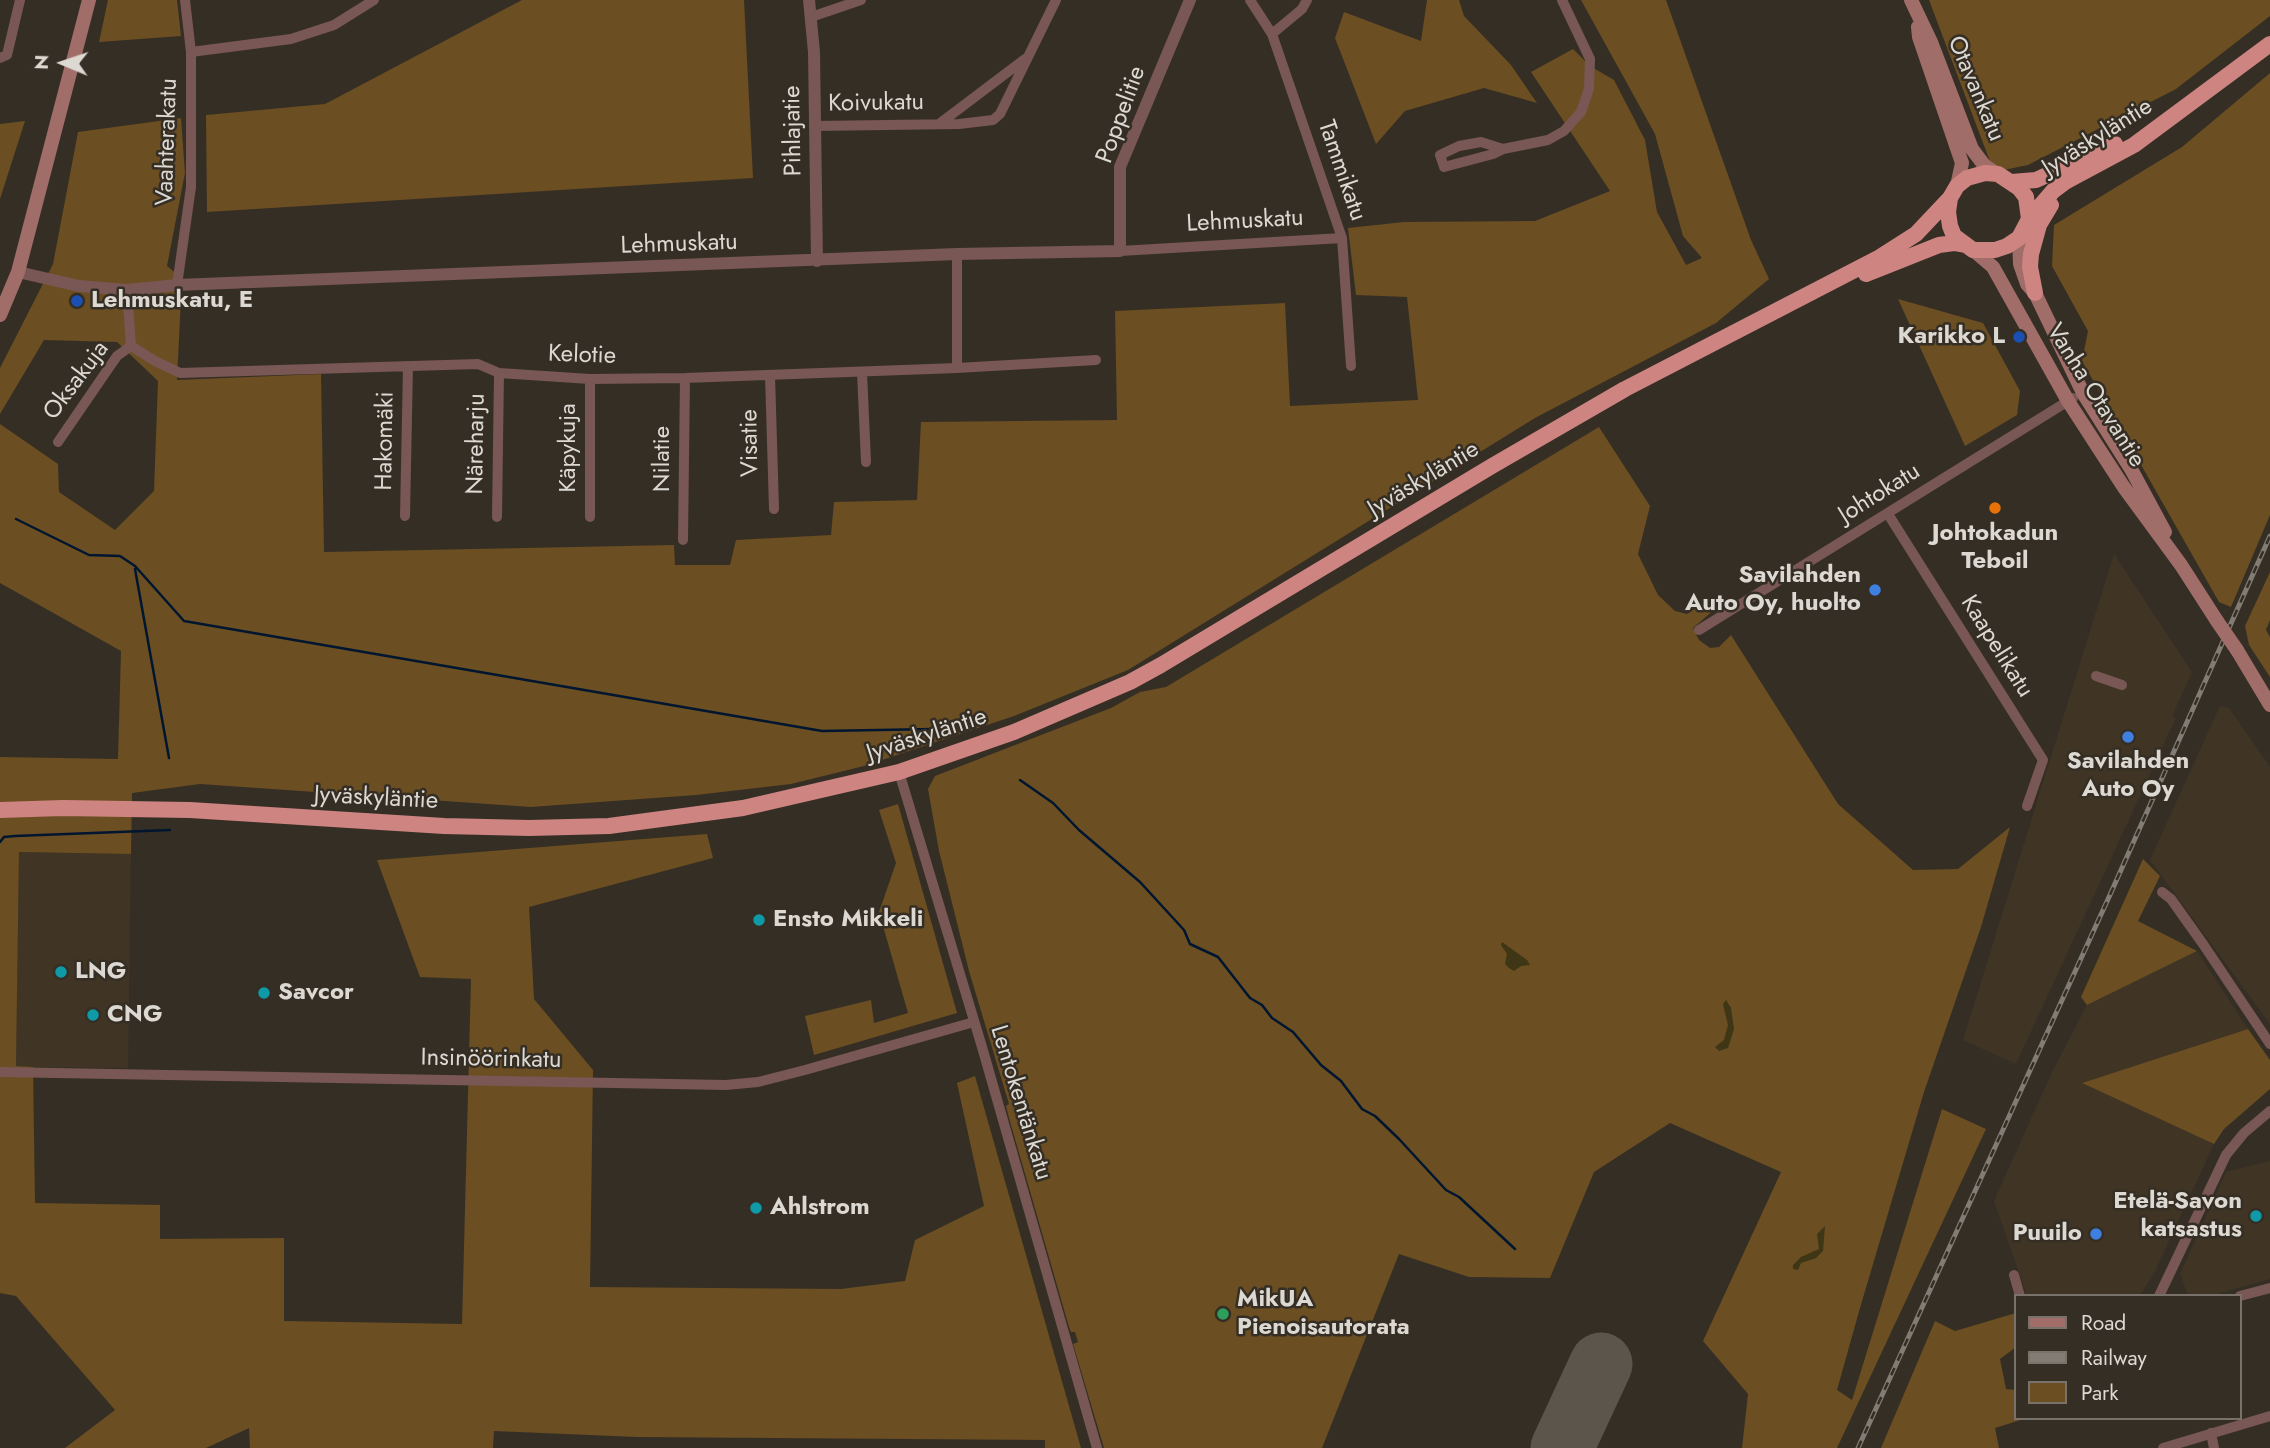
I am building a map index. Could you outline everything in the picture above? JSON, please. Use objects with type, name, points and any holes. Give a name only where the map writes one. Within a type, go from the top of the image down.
[{"type":"highway","name":"Jyväskyläntie","points":[[2029,219],[2053,191],[2134,145],[2270,44]]},
{"type":"highway","name":"Jyväskyläntie","points":[[2005,178],[2036,180],[2063,170],[2197,100]]},
{"type":"highway","points":[[1976,174],[2005,178],[2026,197],[2029,219],[2019,238],[2007,246],[1994,250],[1969,248],[1954,236],[1950,226],[1948,212],[1954,192],[1967,178],[1976,174]]},
{"type":"highway","points":[[2035,293],[2030,267],[2039,225],[2046,210],[2078,176]]},
{"type":"highway","name":"Jyväskyläntie","points":[[0,810],[190,810],[444,827],[609,826],[743,808],[899,772],[1014,732],[1141,677],[1625,389],[1880,257],[1916,234],[1954,192]]},
{"type":"highway","name":"Jyväskyläntie","points":[[1764,318],[1919,251],[1946,243],[1969,248]]},
{"type":"main road","points":[[0,315],[18,272],[89,0]]},
{"type":"main road","name":"Otavankatu","points":[[1911,0],[1931,42],[1972,149],[1984,166],[2005,178]]},
{"type":"main road","name":"Otavankatu","points":[[1916,15],[1919,37],[1962,163],[1954,192]]},
{"type":"main road","name":"Vanha Otavantie","points":[[2019,238],[2020,264],[2027,284],[2035,293],[2083,393],[2138,482],[2180,565]]},
{"type":"main road","name":"Vanha Otavantie","points":[[1969,248],[1993,267],[2068,401],[2123,486],[2180,565],[2270,705]]},
{"type":"street","points":[[0,58],[7,55],[20,0]]},
{"type":"street","name":"Vaahterakatu","points":[[177,285],[191,187],[191,52],[185,0]]},
{"type":"street","points":[[191,52],[291,39],[334,25],[374,0]]},
{"type":"street","name":"Pihlajatie","points":[[809,0],[814,52],[817,261]]},
{"type":"street","points":[[811,17],[861,0]]},
{"type":"street","name":"Koivukatu","points":[[814,126],[939,124],[993,120],[1000,114],[1056,0]]},
{"type":"street","name":"Poppelitie","points":[[1119,251],[1120,167],[1190,0]]},
{"type":"street","name":"Tammikatu","points":[[1250,0],[1272,34],[1342,238],[1351,366]]},
{"type":"street","points":[[1272,34],[1303,9],[1307,0]]},
{"type":"street","points":[[1503,149],[1481,142],[1459,146],[1440,155],[1444,167],[1503,149],[1548,140],[1564,131],[1581,112],[1589,89],[1590,59],[1562,0]]},
{"type":"street","name":"Koivukatu","points":[[939,124],[1026,58]]},
{"type":"street","name":"Lehmuskatu","points":[[18,272],[79,286],[127,290],[177,285],[957,254],[1119,251],[1342,238]]},
{"type":"street","points":[[957,254],[957,368]]},
{"type":"street","points":[[127,290],[131,346]]},
{"type":"street","name":"Kelotie","points":[[131,346],[180,373],[478,364],[499,373],[590,379],[862,372],[1096,360]]},
{"type":"street","name":"Oksakuja","points":[[58,442],[117,356],[131,346]]},
{"type":"street","name":"Hakomäki","points":[[405,516],[408,366]]},
{"type":"street","points":[[862,372],[866,463]]},
{"type":"street","name":"Näreharju","points":[[497,517],[499,373]]},
{"type":"street","name":"Visatie","points":[[770,375],[774,509]]},
{"type":"street","name":"Nilatie","points":[[684,540],[685,378]]},
{"type":"street","name":"Käpykuja","points":[[590,379],[590,517]]},
{"type":"street","name":"Johtokatu","points":[[1699,630],[2083,393]]},
{"type":"street","name":"Kaapelikatu","points":[[1888,514],[2043,760],[2028,806]]},
{"type":"street","points":[[2096,676],[2122,685]]},
{"type":"street","name":"Lentokentänkatu","points":[[899,772],[1097,1448]]},
{"type":"street","points":[[2162,892],[2171,899],[2270,1044]]},
{"type":"street","name":"Insinöörinkatu","points":[[0,1072],[726,1085],[770,1079],[974,1022]]},
{"type":"street","points":[[2161,1294],[2226,1155],[2244,1133],[2270,1111]]},
{"type":"street","points":[[2014,1275],[2019,1294]]},
{"type":"street","points":[[2242,1295],[2270,1288]]},
{"type":"street","points":[[2163,1448],[2270,1416]]},
{"type":"street","points":[[2211,1433],[2214,1448]]},
{"type":"shaded area","points":[[2114,554],[2192,672],[2172,716],[2176,718],[2016,1064],[1963,1040]]},
{"type":"shaded area","points":[[2220,706],[2229,708],[2270,767],[2270,1024],[2150,860]]},
{"type":"shaded area","points":[[19,852],[131,854],[128,1068],[16,1067]]},
{"type":"shaded area","points":[[2197,951],[2248,1029],[2082,1083],[2214,1144],[2155,1271],[2139,1294],[2026,1294],[1994,1201],[2053,1070],[2087,1005]]},
{"type":"shaded area","points":[[2270,1161],[2270,1279],[2217,1294],[2187,1294],[2180,1274],[2226,1172]]},
{"type":"green space","points":[[108,0],[177,0],[181,36],[99,42]]},
{"type":"green space","points":[[522,0],[744,0],[753,178],[207,212],[206,115],[325,104]]},
{"type":"green space","points":[[1427,0],[1459,0],[1464,16],[1511,65],[1537,103],[1484,88],[1405,111],[1376,144],[1335,38],[1344,12],[1421,41]]},
{"type":"green space","points":[[1581,0],[1666,0],[1751,240],[1769,279],[1716,323],[1535,418],[1128,670],[1014,716],[864,766],[791,784],[696,795],[531,807],[200,784],[132,793],[131,854],[19,852],[16,1066],[33,1067],[35,1203],[160,1205],[160,1239],[284,1238],[284,1321],[462,1324],[471,979],[420,977],[377,860],[707,834],[713,858],[529,907],[534,999],[593,1070],[590,1287],[841,1289],[905,1281],[915,1240],[984,1206],[957,1083],[975,1076],[1081,1448],[1045,1448],[1045,1440],[637,1437],[494,1431],[493,1448],[250,1448],[249,1428],[206,1448],[65,1448],[115,1410],[16,1296],[0,1293],[0,757],[118,759],[121,651],[0,583],[0,424],[58,464],[59,492],[115,530],[154,491],[158,381],[117,342],[44,340],[0,414],[0,368],[53,264],[78,132],[181,118],[185,173],[167,266],[182,278],[177,380],[321,374],[324,552],[674,545],[675,565],[730,565],[736,540],[831,535],[834,502],[917,500],[921,422],[1117,420],[1115,311],[1285,303],[1290,406],[1418,400],[1407,297],[1356,295],[1348,228],[1404,222],[1535,221],[1610,191],[1531,72],[1573,49],[1590,66],[1614,80],[1645,140],[1657,212],[1686,265],[1702,258],[1683,236],[1655,134]]},
{"type":"green space","points":[[1929,0],[2270,0],[2270,16],[2176,89],[2028,165],[1994,172]]},
{"type":"green space","points":[[2270,73],[2270,515],[2231,607],[2219,602],[2082,361],[2088,331],[2052,266],[2054,225],[2182,147]]},
{"type":"green space","points":[[25,121],[0,199],[0,124]]},
{"type":"green space","points":[[1898,299],[1983,323],[2020,391],[2017,415],[1965,446]]},
{"type":"green space","points":[[1599,427],[1650,506],[1638,554],[1658,595],[1675,611],[1687,614],[1709,599],[1715,609],[1693,628],[1699,640],[1710,648],[1719,647],[1731,635],[1838,804],[1913,870],[1958,869],[2010,827],[1981,927],[1924,1092],[1837,1390],[1852,1400],[1942,1109],[1986,1129],[1837,1448],[1742,1448],[1748,1394],[1703,1341],[1781,1172],[1670,1123],[1594,1172],[1550,1278],[1469,1277],[1399,1254],[1322,1448],[1104,1448],[1073,1344],[1078,1342],[1075,1332],[1071,1332],[1069,1327],[1009,1118],[1006,1106],[1009,1104],[969,971],[939,851],[928,789],[935,776],[1111,708],[1140,692],[1166,687]]},
{"type":"green space","points":[[2270,572],[2270,620],[2266,630],[2270,637],[2270,677],[2249,645],[2245,626]]},
{"type":"green space","points":[[898,804],[957,1013],[814,1055],[805,1016],[871,1000],[874,1023],[908,1013],[879,912],[896,863],[879,810]]},
{"type":"green space","points":[[2143,859],[2160,876],[2138,921],[2197,951],[2087,1005],[2081,997]]},
{"type":"green space","points":[[2248,1029],[2270,1060],[2270,1089],[2224,1129],[2214,1144],[2082,1083]]},
{"type":"green space","points":[[2014,1314],[2014,1348],[2000,1359],[2006,1389],[2014,1390],[2014,1420],[2021,1420],[1995,1428],[1999,1448],[1881,1448],[1935,1321],[1955,1331]]},
{"type":"sand","points":[[1502,942],[1530,965],[1521,966],[1514,971],[1509,968],[1505,964],[1507,954]]},
{"type":"sand","points":[[1726,1000],[1731,1008],[1734,1029],[1728,1048],[1719,1051],[1715,1047],[1724,1040],[1728,1025],[1723,1004]]},
{"type":"sand","points":[[1825,1226],[1823,1251],[1816,1258],[1801,1263],[1798,1270],[1793,1269],[1793,1265],[1801,1257],[1819,1249],[1817,1234]]},
{"type":"waterway","points":[[16,519],[89,555],[120,556],[135,566],[184,621],[822,731],[935,729]]},
{"type":"waterway","points":[[135,569],[169,758]]},
{"type":"waterway","points":[[1020,780],[1053,803],[1079,830],[1140,882],[1184,930],[1190,944],[1218,957],[1250,998],[1293,1032],[1321,1065],[1341,1081],[1362,1109],[1375,1116],[1446,1190],[1459,1197],[1515,1249]]},
{"type":"waterway","points":[[0,842],[4,837],[15,836],[170,830]]},
{"type":"runway","points":[[1562,1448],[1601,1364]]},
{"type":"railway","points":[[1858,1448],[2270,536]]},
{"type":"place","name":"Lehmuskatu, E","points":[[77,301]]},
{"type":"place","name":"Karikko L","points":[[2019,337]]},
{"type":"place","name":"Johtokadun Teboil","points":[[1995,508]]},
{"type":"place","name":"Savilahden Auto Oy, huolto","points":[[1875,590]]},
{"type":"place","name":"Savilahden Auto Oy","points":[[2128,737]]},
{"type":"place","name":"Ensto Mikkeli","points":[[759,920]]},
{"type":"place","name":"LNG","points":[[61,972]]},
{"type":"place","name":"Savcor","points":[[264,993]]},
{"type":"place","name":"CNG","points":[[93,1015]]},
{"type":"place","name":"Ahlstrom","points":[[756,1208]]},
{"type":"place","name":"Etelä-Savon katsastus","points":[[2256,1216]]},
{"type":"place","name":"Puuilo","points":[[2096,1234]]},
{"type":"place","name":"MikUA Pienoisautorata","points":[[1223,1314]]}]
